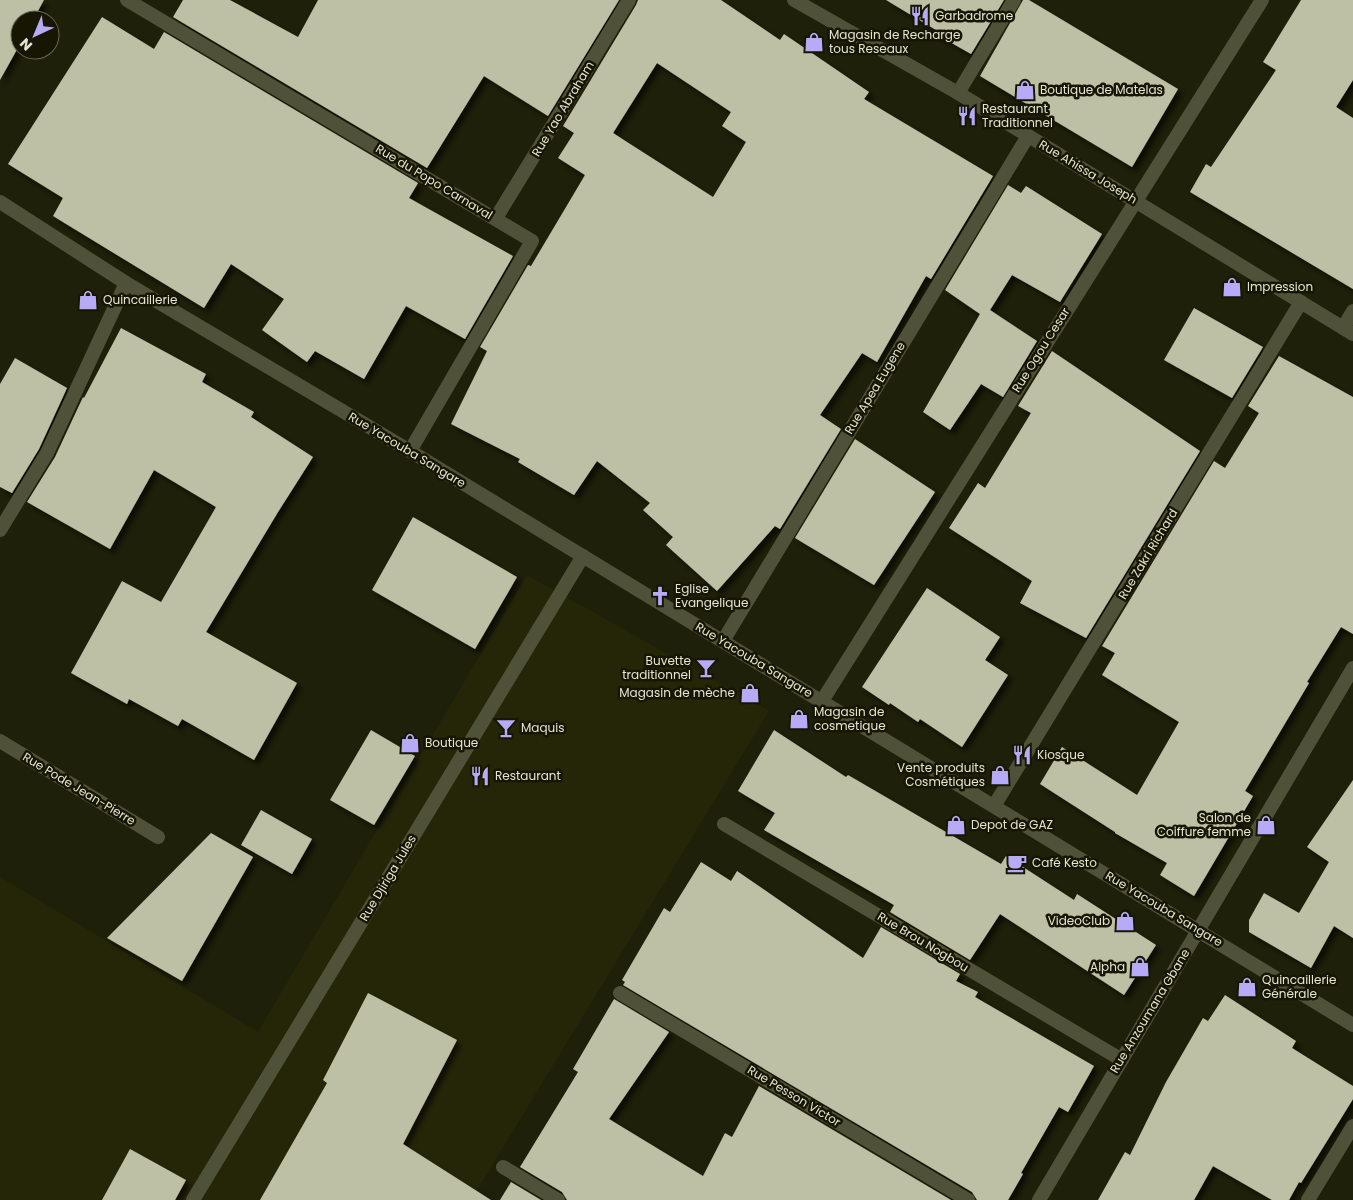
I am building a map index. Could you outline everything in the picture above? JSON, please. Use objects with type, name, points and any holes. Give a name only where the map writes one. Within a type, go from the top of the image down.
[{"type":"street","name":"Rue du Popo Carnaval","points":[[126,0],[532,241],[410,451]]},
{"type":"street","name":"Rue Yao Abraham","points":[[496,218],[629,0]]},
{"type":"street","name":"Rue Ahissa Joseph","points":[[794,0],[958,93],[1348,331]]},
{"type":"street","points":[[958,93],[1014,0]]},
{"type":"street","name":"Rue Ogou Cesar","points":[[822,702],[1262,0]]},
{"type":"street","name":"Rue Apea Eugene","points":[[723,641],[1028,136]]},
{"type":"street","name":"Rue Yacouba Sangare","points":[[0,202],[126,283],[410,451],[1353,1025]]},
{"type":"street","points":[[0,530],[47,453],[126,283]]},
{"type":"street","name":"Rue Zakri Richard","points":[[994,806],[1301,302]]},
{"type":"street","points":[[1348,331],[1353,311]]},
{"type":"street","name":"Rue Djiriga Jules","points":[[193,1200],[583,556]]},
{"type":"street","name":"Rue Anzoumana Gbane","points":[[1039,1200],[1353,668]]},
{"type":"street","name":"Rue Pode Jean-Pierre","points":[[0,741],[158,837]]},
{"type":"street","name":"Rue Brou Nogbou","points":[[724,824],[1122,1060]]},
{"type":"street","name":"Rue Pesson Victor","points":[[620,993],[968,1200]]},
{"type":"street","points":[[1308,1200],[1353,1126]]},
{"type":"street","points":[[502,1167],[558,1200]]},
{"type":"shaded area","points":[[527,575],[769,711],[471,1200],[0,1200],[0,877],[258,1032]]},
{"type":"building","points":[[0,0],[44,0],[38,10],[10,10],[11,60],[0,80]]},
{"type":"building","points":[[183,0],[230,0],[298,37],[318,0],[619,0],[548,116],[484,76],[427,168],[173,17]]},
{"type":"building","points":[[638,0],[721,0],[780,40],[784,34],[869,92],[864,99],[993,176],[931,279],[926,276],[877,362],[862,353],[820,415],[841,429],[780,529],[775,526],[717,591],[666,545],[673,537],[643,510],[650,503],[597,461],[574,495],[518,462],[520,459],[451,424],[487,351],[480,347],[528,265],[531,266],[585,175],[558,158],[574,133],[563,126]],"holes":[[[657,63],[731,112],[722,126],[746,142],[713,197],[613,133]]]},
{"type":"building","points":[[886,0],[1004,0],[971,54],[934,33],[936,30]]},
{"type":"building","points":[[1023,0],[1029,0],[1178,89],[1132,167],[980,76]]},
{"type":"building","points":[[1301,0],[1353,0],[1353,80],[1336,107],[1353,118],[1353,289],[1190,192],[1206,164],[1211,167],[1276,70],[1263,62]]},
{"type":"building","points":[[102,17],[154,49],[164,32],[418,183],[409,198],[513,256],[465,339],[406,306],[364,379],[315,351],[307,362],[262,330],[284,299],[231,264],[204,308],[53,216],[63,198],[8,164]]},
{"type":"building","points":[[1008,185],[1021,193],[1026,186],[1102,234],[1060,302],[1012,275],[990,310],[1037,341],[1003,397],[981,384],[950,430],[923,412],[980,314],[945,290]]},
{"type":"building","points":[[1194,308],[1263,347],[1232,398],[1164,360]]},
{"type":"building","points":[[121,328],[206,374],[202,382],[254,412],[251,417],[313,457],[206,632],[297,683],[254,760],[182,719],[178,726],[129,699],[127,704],[71,673],[122,581],[161,602],[216,507],[154,470],[110,549],[27,502],[55,457],[83,397]]},
{"type":"building","points":[[1052,351],[1200,451],[1086,638],[1020,603],[1032,581],[949,528],[978,483],[985,488],[1031,413],[1018,406]]},
{"type":"building","points":[[1279,356],[1353,397],[1353,634],[1341,627],[1307,682],[1309,683],[1245,791],[1253,796],[1194,896],[1160,875],[1167,863],[1115,833],[1040,784],[1062,747],[1137,795],[1179,722],[1102,675],[1115,653],[1102,646],[1214,461],[1225,468],[1259,413],[1248,406]]},
{"type":"building","points":[[15,358],[67,388],[39,449],[12,493],[0,487],[0,384]]},
{"type":"building","points":[[855,439],[935,492],[874,585],[795,538]]},
{"type":"building","points":[[413,517],[517,577],[475,649],[372,590]]},
{"type":"building","points":[[927,588],[1000,637],[985,660],[1008,675],[962,747],[920,719],[918,722],[862,687]]},
{"type":"building","points":[[371,730],[415,756],[374,825],[330,800]]},
{"type":"building","points":[[774,730],[846,777],[848,775],[1001,864],[1006,856],[1074,900],[1077,894],[1156,945],[1124,995],[1000,914],[970,960],[890,912],[894,905],[764,830],[775,813],[738,791]]},
{"type":"building","points":[[1353,780],[1353,938],[1334,926],[1311,968],[1249,932],[1249,920],[1264,893],[1299,913],[1329,862],[1307,847]]},
{"type":"building","points":[[261,810],[312,839],[292,874],[241,845]]},
{"type":"building","points":[[211,833],[253,857],[182,981],[107,938]]},
{"type":"building","points":[[701,862],[731,881],[737,871],[863,958],[881,927],[960,974],[956,981],[978,992],[975,997],[1094,1066],[1068,1112],[1059,1107],[1021,1173],[1023,1174],[1008,1200],[977,1200],[972,1192],[623,985],[625,982],[622,980],[664,908],[670,912]]},
{"type":"building","points":[[368,993],[457,1040],[403,1144],[491,1200],[260,1200],[327,1083],[323,1080]]},
{"type":"building","points":[[1225,995],[1296,1041],[1292,1048],[1353,1086],[1353,1099],[1301,1183],[1299,1182],[1289,1200],[1272,1200],[1213,1166],[1194,1200],[1098,1200],[1125,1152],[1130,1155],[1166,1082],[1203,1018],[1208,1021]]},
{"type":"building","points":[[614,999],[669,1032],[609,1119],[703,1176],[725,1133],[732,1137],[759,1086],[951,1200],[567,1200],[562,1192],[520,1167],[578,1072],[573,1069]]},
{"type":"building","points":[[130,1149],[186,1180],[175,1200],[102,1200]]},
{"type":"building","points":[[511,1182],[541,1200],[500,1200]]},
{"type":"place","name":"Garbadrome","points":[[920,16]]},
{"type":"place","name":"Magasin de Recharge tous Reseaux","points":[[814,42]]},
{"type":"place","name":"Boutique de Matelas","points":[[1025,90]]},
{"type":"place","name":"Restaurant Traditionnel","points":[[967,116]]},
{"type":"place","name":"Impression","points":[[1232,287]]},
{"type":"place","name":"Quincaillerie","points":[[88,300]]},
{"type":"place","name":"Eglise Evangelique","points":[[660,596]]},
{"type":"place","name":"Buvette traditionnel","points":[[706,668]]},
{"type":"place","name":"Magasin de mèche","points":[[750,693]]},
{"type":"place","name":"Magasin de cosmetique","points":[[799,719]]},
{"type":"place","name":"Maquis","points":[[506,728]]},
{"type":"place","name":"Boutique","points":[[410,743]]},
{"type":"place","name":"Kiosque","points":[[1022,755]]},
{"type":"place","name":"Vente produits Cosmétiques","points":[[1000,775]]},
{"type":"place","name":"Restaurant","points":[[480,776]]},
{"type":"place","name":"Depot de GAZ","points":[[956,825]]},
{"type":"place","name":"Salon de Coiffure femme","points":[[1266,825]]},
{"type":"place","name":"Café Kesto","points":[[1017,863]]},
{"type":"place","name":"VideoClub","points":[[1125,921]]},
{"type":"place","name":"Alpha","points":[[1140,967]]},
{"type":"place","name":"Quincaillerie Générale","points":[[1247,987]]}]
